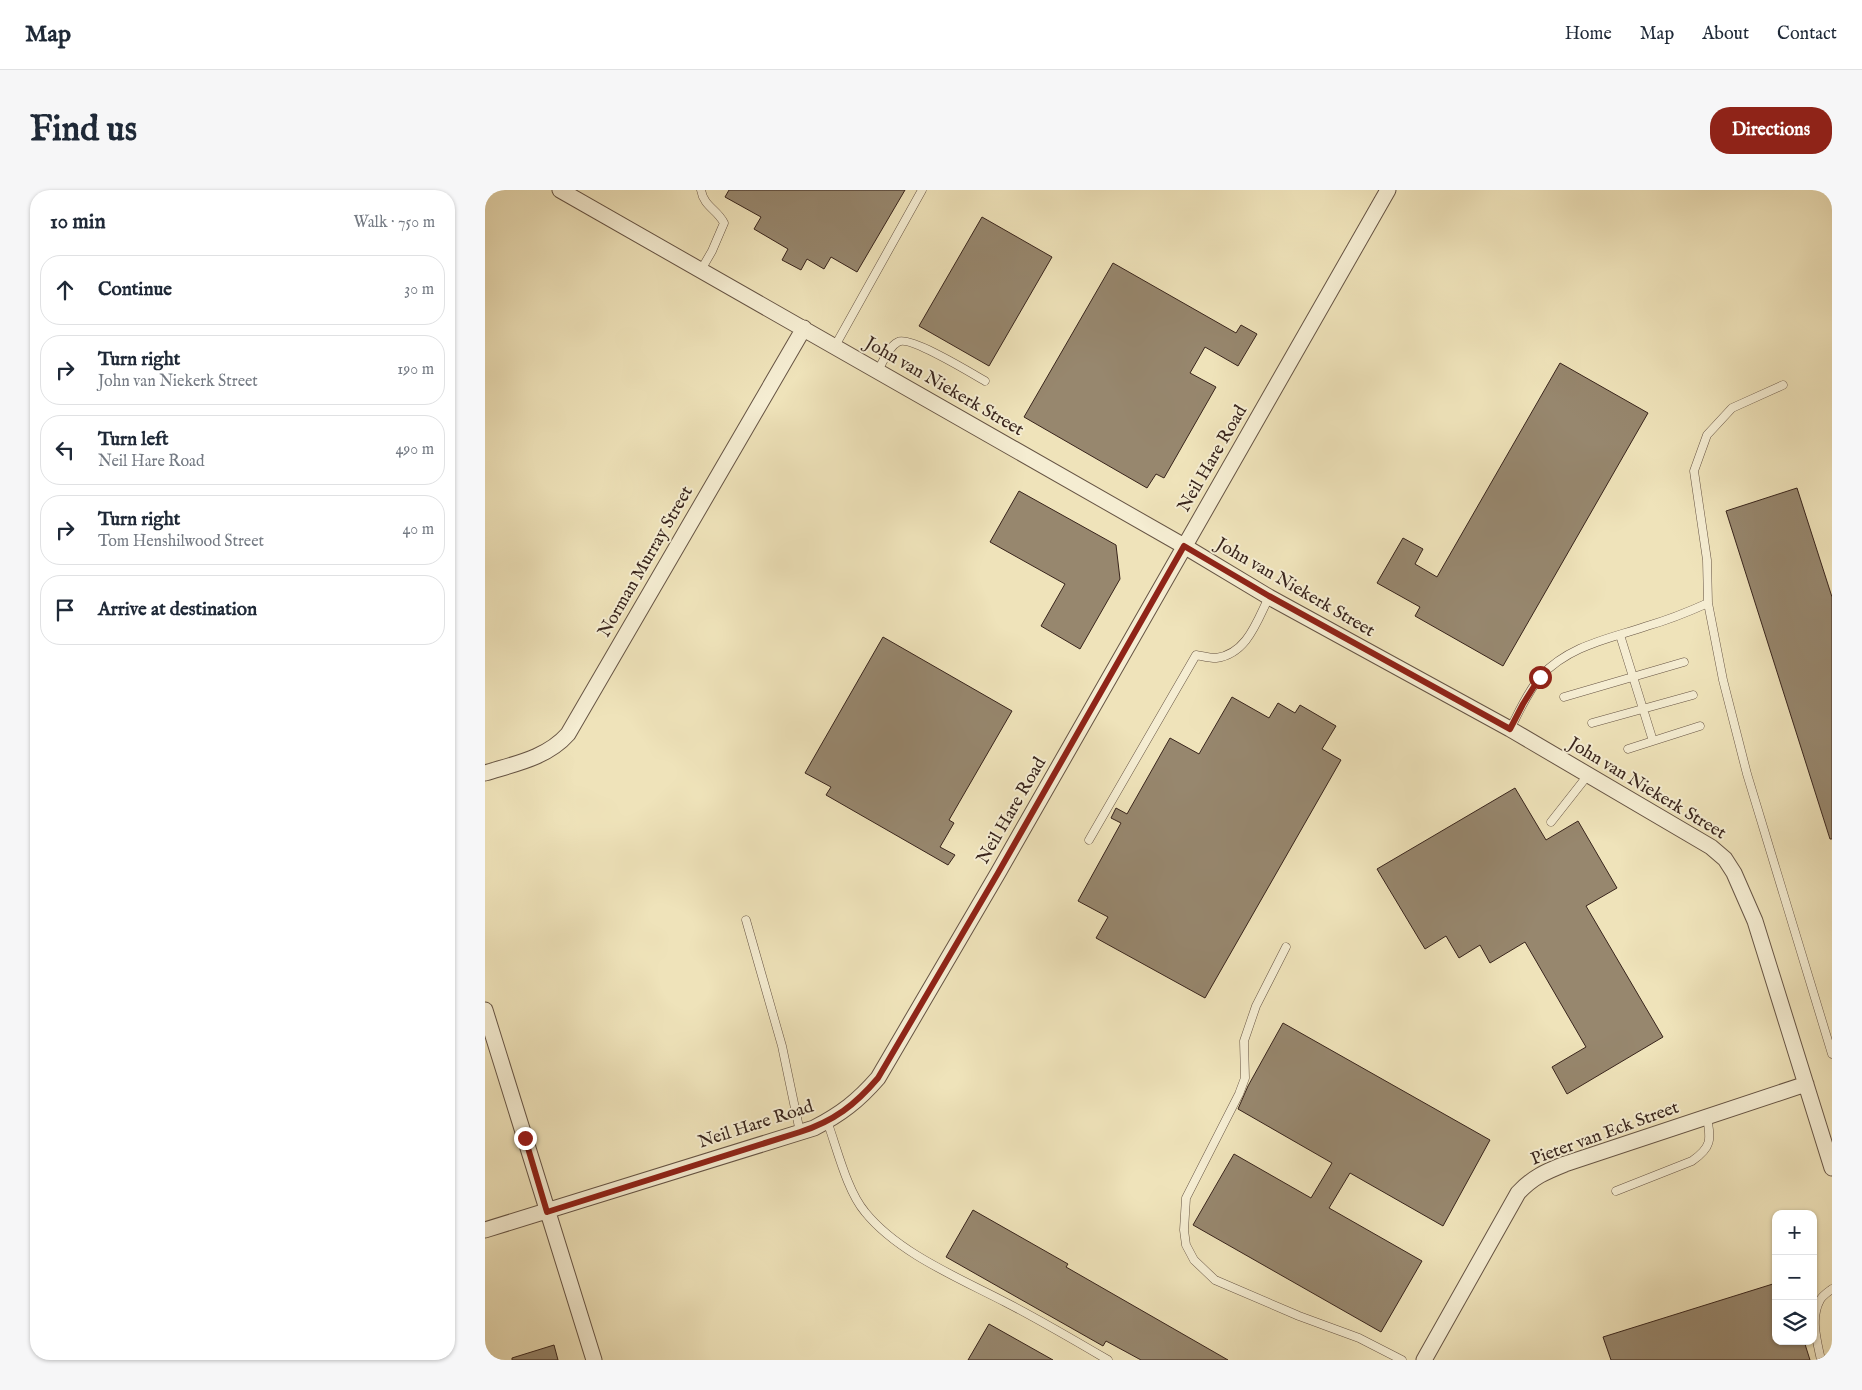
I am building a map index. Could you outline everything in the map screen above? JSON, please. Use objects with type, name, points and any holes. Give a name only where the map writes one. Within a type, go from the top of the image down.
[{"type":"street","name":"John van Niekerk Street","points":[[560,190],[1269,596],[1510,729],[1711,847],[1725,859],[1743,889],[1755,921],[1832,1168]]},
{"type":"street","name":"Neil Hare Road","points":[[485,1230],[800,1132],[827,1121],[848,1108],[878,1078],[998,873],[1388,190]]},
{"type":"street","name":"Norman Murray Street","points":[[485,773],[548,752],[568,734],[804,328]]},
{"type":"street","points":[[485,1010],[594,1360]]},
{"type":"street","name":"Pieter van Eck Street","points":[[1424,1360],[1518,1193],[1529,1181],[1542,1172],[1806,1084]]},
{"type":"lane","points":[[701,190],[705,203],[724,223],[712,252],[701,270]]},
{"type":"lane","points":[[835,346],[922,190]]},
{"type":"lane","points":[[878,371],[891,348],[897,342],[903,340],[916,343],[985,381]]},
{"type":"lane","points":[[1783,385],[1732,408],[1707,435],[1694,471],[1707,560],[1709,604],[1723,680],[1747,774],[1832,1054]]},
{"type":"lane","points":[[1089,840],[1196,655],[1215,658],[1233,653],[1243,645],[1269,596]]},
{"type":"lane","points":[[1510,729],[1540,677],[1559,660],[1582,646],[1670,619],[1709,604]]},
{"type":"lane","points":[[1620,635],[1631,676],[1653,741]]},
{"type":"lane","points":[[1564,697],[1684,662]]},
{"type":"lane","points":[[1592,723],[1693,695]]},
{"type":"lane","points":[[1628,749],[1700,726]]},
{"type":"lane","points":[[1551,822],[1589,775]]},
{"type":"lane","points":[[746,920],[782,1046],[800,1132]]},
{"type":"lane","points":[[1286,947],[1256,1006],[1244,1041],[1245,1078],[1239,1094],[1186,1198],[1184,1230],[1187,1246],[1194,1260],[1215,1280],[1299,1316],[1359,1338],[1402,1360]]},
{"type":"lane","points":[[1616,1191],[1693,1161],[1703,1153],[1708,1147],[1710,1138],[1707,1117]]},
{"type":"lane","points":[[827,1121],[852,1189],[863,1211],[875,1224],[937,1268],[1007,1303],[1108,1360]]},
{"type":"lane","points":[[1821,1360],[1815,1325],[1816,1312],[1821,1298],[1832,1289]]},
{"type":"building","points":[[729,190],[905,190],[857,272],[831,257],[824,269],[807,259],[801,270],[782,260],[788,249],[754,229],[761,217],[725,197]]},
{"type":"building","points":[[982,217],[1052,257],[989,366],[919,326]]},
{"type":"building","points":[[1113,263],[1236,333],[1241,325],[1257,334],[1238,366],[1205,347],[1190,373],[1216,387],[1164,478],[1156,474],[1147,488],[1024,417]]},
{"type":"building","points":[[1560,363],[1648,413],[1503,666],[1415,616],[1420,607],[1377,583],[1403,538],[1423,549],[1415,564],[1437,577]]},
{"type":"building","points":[[1797,488],[1832,597],[1832,839],[1830,839],[1726,511]]},
{"type":"building","points":[[1019,491],[1116,545],[1120,579],[1080,649],[1041,626],[1065,584],[990,542]]},
{"type":"building","points":[[883,637],[1012,711],[949,820],[954,823],[940,847],[955,855],[948,865],[826,795],[831,787],[805,773]]},
{"type":"building","points":[[1232,697],[1269,718],[1278,703],[1295,713],[1300,705],[1336,726],[1322,749],[1341,760],[1205,998],[1096,938],[1108,917],[1078,901],[1121,823],[1111,818],[1116,808],[1127,814],[1170,738],[1199,754]]},
{"type":"building","points":[[1515,788],[1546,840],[1578,821],[1617,888],[1586,906],[1663,1037],[1567,1094],[1552,1067],[1586,1047],[1525,942],[1490,963],[1480,945],[1459,958],[1446,936],[1425,949],[1377,869]]},
{"type":"building","points":[[1283,1023],[1490,1140],[1443,1226],[1350,1173],[1329,1208],[1422,1261],[1381,1332],[1193,1225],[1234,1154],[1311,1198],[1332,1163],[1238,1109],[1248,1086]]},
{"type":"building","points":[[973,1210],[1068,1264],[1066,1267],[1228,1360],[1141,1360],[1106,1341],[1103,1346],[946,1257]]},
{"type":"building","points":[[1772,1284],[1772,1345],[1805,1345],[1810,1360],[1611,1360],[1603,1337]]},
{"type":"building","points":[[989,1324],[1053,1360],[968,1360]]},
{"type":"building","points":[[554,1345],[558,1360],[512,1360],[512,1358]]},
{"type":"route","points":[[525,1138],[547,1212],[814,1128],[848,1108],[864,1094],[878,1078],[998,873],[1184,546],[1269,596],[1510,729],[1540,677]]}]
